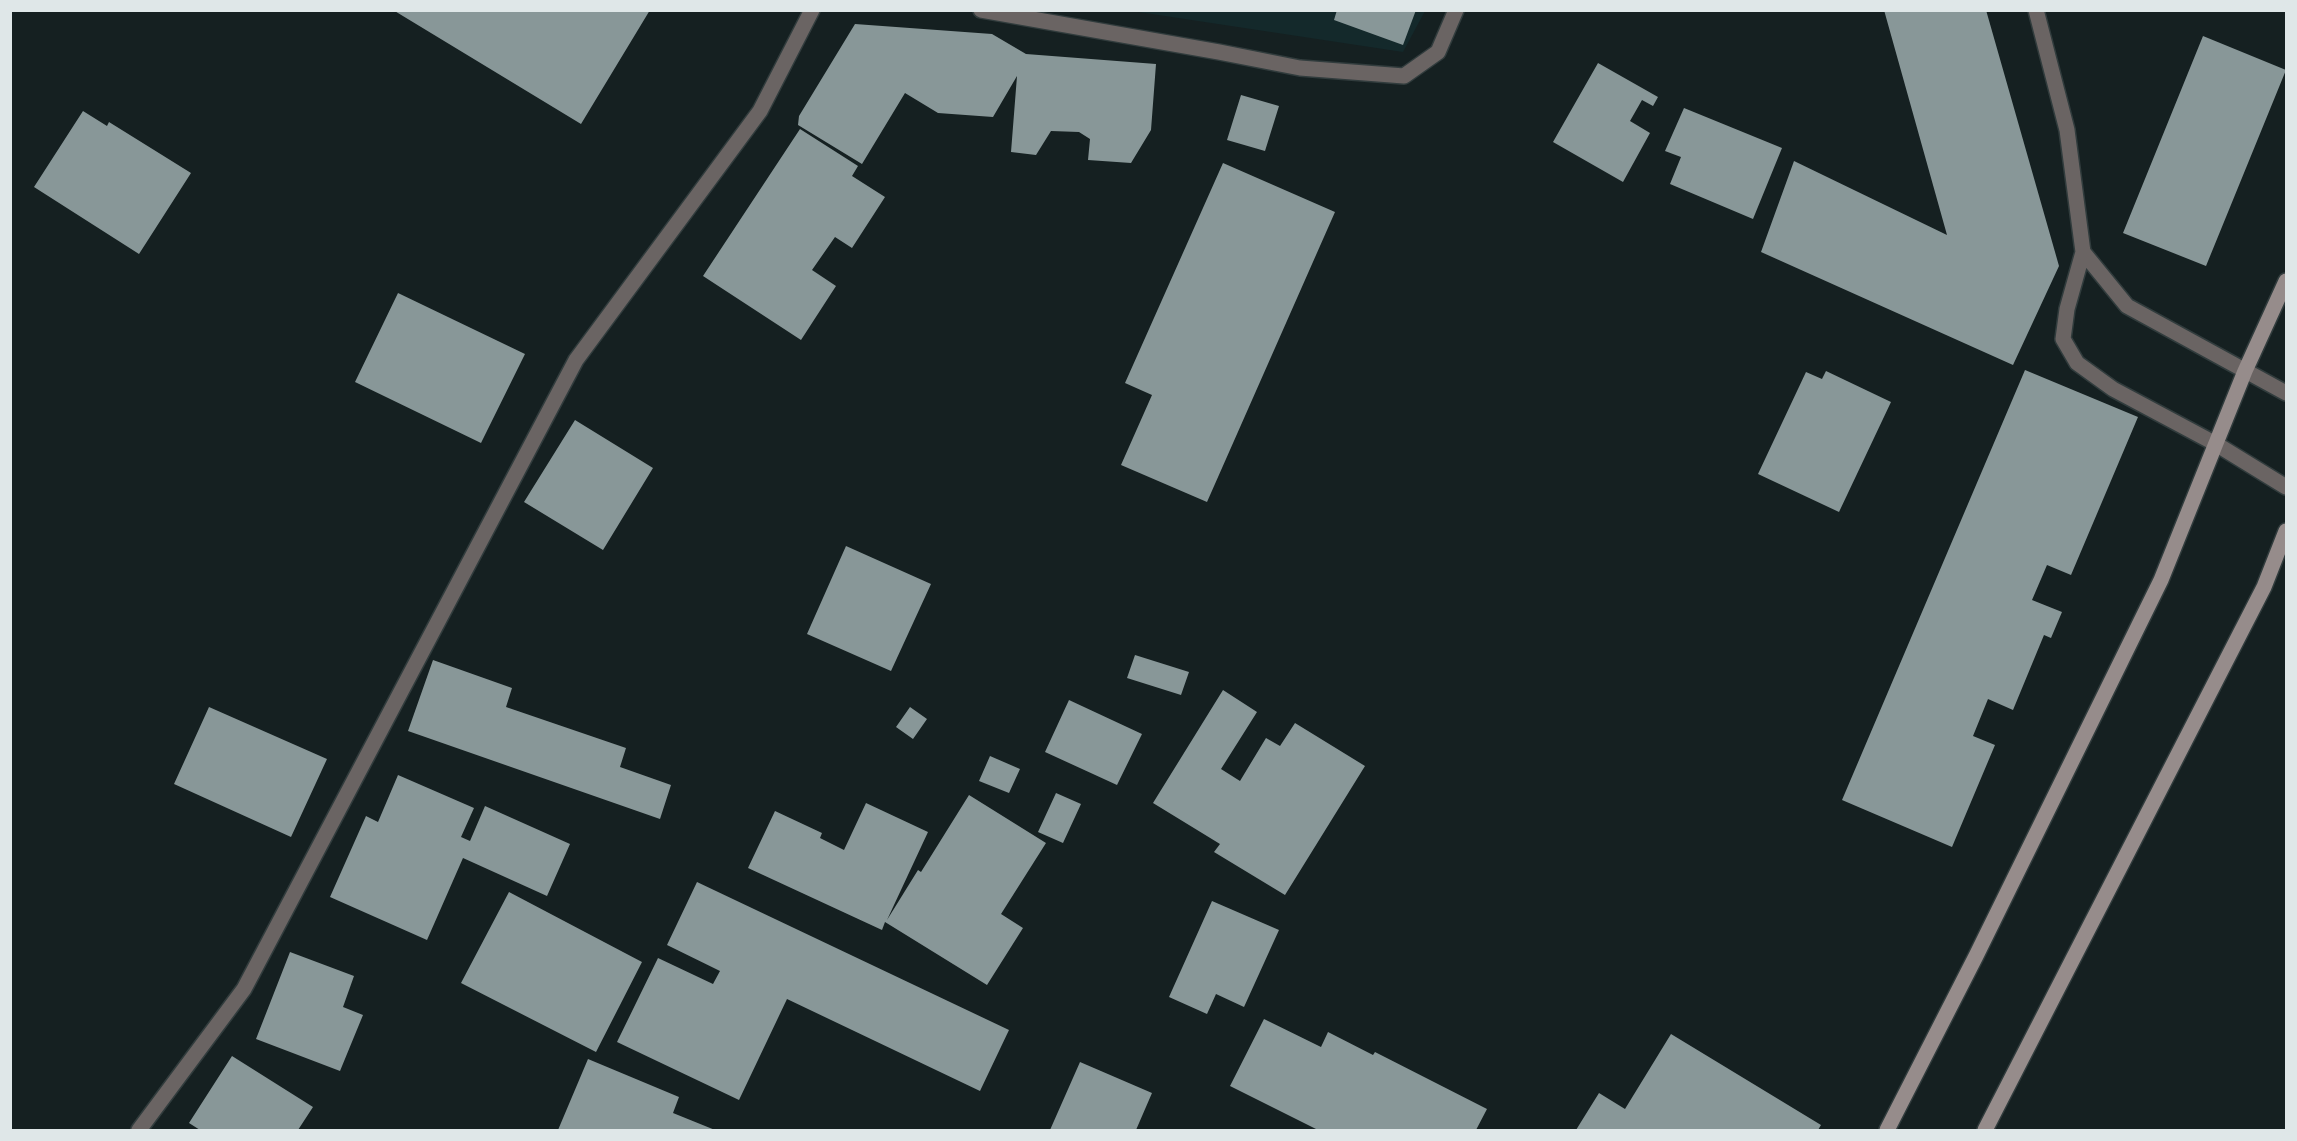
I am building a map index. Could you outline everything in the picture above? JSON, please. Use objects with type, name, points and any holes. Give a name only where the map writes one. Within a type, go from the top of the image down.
[{"type":"main road","points":[[1887,1131],[2161,580],[2246,371],[2286,281]]},
{"type":"main road","points":[[1985,1131],[2264,587],[2286,531]]},
{"type":"street","points":[[139,1131],[243,988],[576,360],[760,111],[812,10]]},
{"type":"street","points":[[981,10],[1300,68],[1404,76],[1438,52],[1456,10]]},
{"type":"street","points":[[2036,10],[2067,130],[2083,252],[2067,309],[2063,339],[2077,363],[2113,388],[2216,444],[2286,487]]},
{"type":"street","points":[[2083,252],[2127,306],[2286,393]]},
{"type":"shaded area","points":[[1132,11],[1425,11],[1403,52]]},
{"type":"building","points":[[393,10],[650,10],[581,124]]},
{"type":"building","points":[[1337,10],[1416,10],[1403,45],[1334,20]]},
{"type":"building","points":[[1884,10],[1986,10],[2059,266],[2013,365],[1761,252],[1794,161],[1947,235]]},
{"type":"building","points":[[855,24],[992,34],[1026,54],[1156,64],[1151,130],[1131,163],[1088,160],[1090,139],[1079,132],[1051,131],[1036,155],[1011,152],[1017,76],[993,117],[938,113],[905,93],[862,164],[798,125],[799,116]]},
{"type":"building","points":[[2203,36],[2286,70],[2206,266],[2123,233]]},
{"type":"building","points":[[1598,63],[1658,97],[1653,106],[1642,100],[1630,121],[1650,133],[1623,182],[1553,142]]},
{"type":"building","points":[[1241,95],[1279,106],[1265,151],[1227,140]]},
{"type":"building","points":[[1684,108],[1782,148],[1753,219],[1670,184],[1681,157],[1665,151]]},
{"type":"building","points":[[83,111],[107,126],[109,122],[191,173],[139,254],[34,187]]},
{"type":"building","points":[[800,129],[858,166],[852,176],[885,197],[852,248],[835,237],[812,270],[836,286],[801,340],[703,276]]},
{"type":"building","points":[[1223,163],[1335,212],[1207,502],[1121,465],[1152,395],[1125,383]]},
{"type":"building","points":[[398,293],[525,354],[481,443],[355,382]]},
{"type":"building","points":[[2025,370],[2138,417],[2071,575],[2047,565],[2032,600],[2062,612],[2051,638],[2044,635],[2013,710],[1988,699],[1973,736],[1995,745],[1952,847],[1842,800]]},
{"type":"building","points":[[1826,371],[1891,402],[1839,512],[1758,474],[1806,372],[1822,379]]},
{"type":"building","points":[[575,420],[653,468],[603,550],[524,502]]},
{"type":"building","points":[[846,546],[931,584],[891,671],[807,634]]},
{"type":"building","points":[[1135,655],[1189,672],[1181,695],[1127,678]]},
{"type":"building","points":[[433,660],[512,688],[506,707],[626,748],[620,767],[671,785],[660,819],[408,731]]},
{"type":"building","points":[[1223,690],[1257,712],[1221,769],[1240,781],[1266,738],[1280,746],[1295,723],[1365,766],[1285,895],[1214,852],[1220,844],[1153,803]]},
{"type":"building","points":[[1069,700],[1142,734],[1117,785],[1045,752]]},
{"type":"building","points":[[209,707],[327,759],[291,837],[174,784]]},
{"type":"building","points":[[910,707],[927,719],[913,739],[896,727]]},
{"type":"building","points":[[990,756],[1020,769],[1009,793],[979,781]]},
{"type":"building","points":[[398,775],[474,808],[461,837],[470,841],[485,806],[570,844],[547,896],[463,858],[427,940],[330,897],[366,816],[378,822]]},
{"type":"building","points":[[1056,793],[1081,804],[1063,843],[1038,832]]},
{"type":"building","points":[[969,795],[1046,843],[1001,914],[1023,928],[987,985],[885,922],[882,930],[748,868],[775,811],[822,833],[820,838],[844,850],[866,803],[928,832],[887,920],[918,870],[921,872]]},
{"type":"building","points":[[697,882],[1009,1030],[980,1091],[787,999],[739,1100],[617,1042],[658,958],[713,984],[720,971],[667,945]]},
{"type":"building","points":[[509,892],[642,962],[596,1052],[461,983]]},
{"type":"building","points":[[1212,901],[1279,930],[1244,1007],[1216,994],[1207,1014],[1169,997]]},
{"type":"building","points":[[290,952],[354,976],[343,1007],[363,1015],[340,1071],[256,1039]]},
{"type":"building","points":[[1264,1019],[1321,1047],[1328,1032],[1373,1055],[1375,1052],[1487,1109],[1476,1130],[1318,1130],[1230,1086]]},
{"type":"building","points":[[1671,1034],[1821,1125],[1818,1130],[1576,1130],[1599,1093],[1625,1109]]},
{"type":"building","points":[[232,1056],[313,1107],[298,1130],[200,1130],[189,1123]]},
{"type":"building","points":[[588,1059],[679,1097],[673,1113],[715,1130],[558,1130]]},
{"type":"building","points":[[1080,1062],[1152,1093],[1136,1130],[1050,1130]]}]
